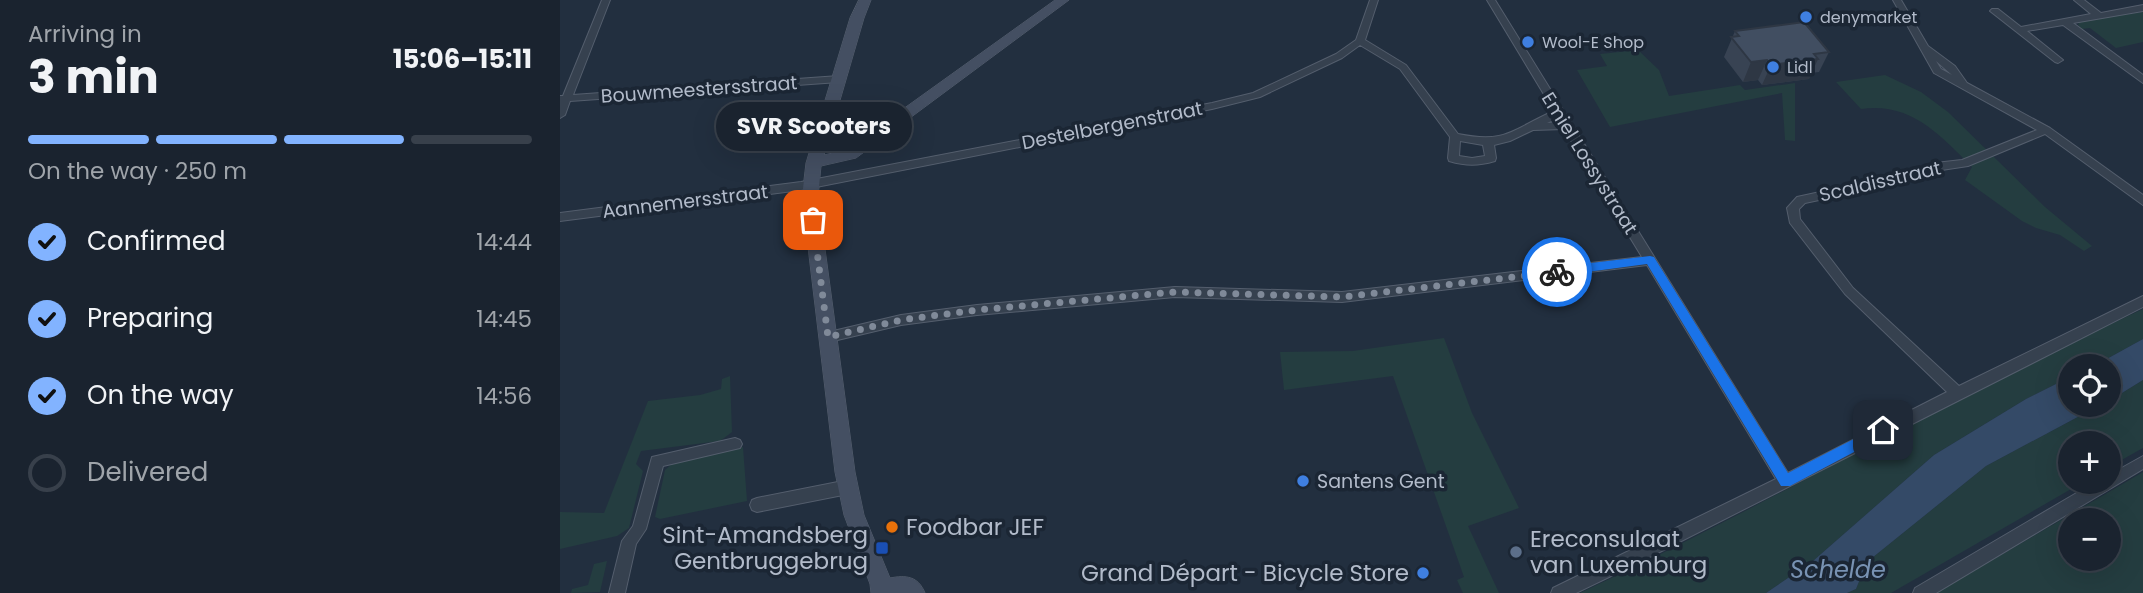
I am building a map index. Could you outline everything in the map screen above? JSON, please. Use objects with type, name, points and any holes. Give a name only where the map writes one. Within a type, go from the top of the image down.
[{"type":"street","points":[[560,116],[563,98],[606,0]]},
{"type":"street","points":[[865,0],[857,18],[810,184],[828,337],[854,515],[882,591],[905,586],[914,593]]},
{"type":"street","points":[[814,163],[851,154],[1063,0]]},
{"type":"street","points":[[1374,0],[1356,44],[1403,67],[1455,137],[1453,158],[1463,162],[1491,158],[1488,142]]},
{"type":"street","name":"Emiel Lossystraat","points":[[1491,0],[1786,481]]},
{"type":"street","points":[[1897,0],[1937,71],[2046,130],[2143,201]]},
{"type":"street","points":[[2078,0],[2099,16]]},
{"type":"street","points":[[2020,30],[2143,8]]},
{"type":"street","points":[[1995,11],[2058,60]]},
{"type":"street","points":[[2064,21],[2143,80]]},
{"type":"street","name":"Destelbergenstraat","points":[[810,184],[1245,98],[1339,56],[1356,44]]},
{"type":"street","name":"Bouwmeestersstraat","points":[[563,98],[839,79]]},
{"type":"street","points":[[1455,137],[1488,142],[1507,139],[1559,113]]},
{"type":"street","points":[[1531,127],[1568,125]]},
{"type":"street","name":"Scaldisstraat","points":[[1956,392],[1849,291],[1794,219],[1793,208],[1801,200],[1885,183],[1922,170],[1964,163],[2046,130]]},
{"type":"street","name":"Aannemersstraat","points":[[560,217],[810,184]]},
{"type":"street","points":[[828,337],[901,320],[977,310],[1175,292],[1342,297],[1650,260]]},
{"type":"street","points":[[1559,593],[1652,550],[1956,392],[2143,301]]},
{"type":"street","points":[[617,593],[629,541],[639,529],[657,461],[735,444]]},
{"type":"street","points":[[1921,593],[2143,462]]},
{"type":"street","points":[[757,505],[848,487]]},
{"type":"green space","points":[[2143,12],[2143,42],[2116,48],[2090,28],[2082,29],[2078,25],[2080,21]]},
{"type":"green space","points":[[1638,50],[1659,70],[1669,96],[1740,85],[1745,90],[1795,83],[1795,141],[1785,140],[1782,93],[1610,127],[1577,70],[1607,66],[1600,54]]},
{"type":"green space","points":[[1885,75],[1921,92],[1948,112],[2045,207],[2092,246],[2084,251],[2060,235],[2022,221],[1965,180],[1972,167],[1923,123],[1895,111],[1861,109],[1836,82]]},
{"type":"green space","points":[[2143,309],[2143,339],[2116,354],[2058,354],[2058,383],[2026,399],[1934,455],[1813,561],[1766,593],[1580,593],[1651,559]]},
{"type":"green space","points":[[1444,338],[1472,413],[1519,508],[1468,526],[1499,593],[1463,593],[1457,580],[1464,577],[1393,376],[1284,390],[1280,352],[1353,351]]},
{"type":"green space","points":[[730,376],[732,432],[720,441],[641,451],[636,464],[643,471],[629,528],[617,536],[560,549],[560,512],[604,513],[648,401],[700,395],[721,389],[722,379]]},
{"type":"green space","points":[[2143,380],[2143,448],[2121,460],[2121,431],[2058,431],[2058,494],[2062,494],[1891,593],[1847,593],[1856,589],[1867,562],[1986,466],[2078,417],[2121,417],[2121,394]]},
{"type":"green space","points":[[743,447],[747,501],[660,519],[655,517],[665,470],[672,464]]},
{"type":"green space","points":[[2143,472],[2143,593],[1936,593],[2058,522],[2058,571],[2121,571],[2121,508],[2081,508],[2105,494],[2121,494],[2121,485]]},
{"type":"green space","points":[[607,561],[600,592],[571,593],[572,589],[588,585],[594,564]]},
{"type":"water","points":[[2143,339],[2143,380],[2121,394],[2121,354],[2116,354]]},
{"type":"water","name":"Schelde","points":[[2058,383],[2058,417],[2078,417],[1986,466],[1867,562],[1856,589],[1847,593],[1766,593],[1813,561],[1934,455],[2026,399]]},
{"type":"building","points":[[1804,22],[1829,52],[1814,54],[1818,59],[1771,65],[1767,60],[1751,62],[1731,37],[1739,36],[1735,31]]},
{"type":"way so far","points":[[813,220],[828,337],[901,320],[977,310],[1175,292],[1298,298],[1342,297],[1557,272]]},
{"type":"place","name":"denymarket","points":[[1806,17]]},
{"type":"place","name":"Wool-E Shop","points":[[1528,42]]},
{"type":"place","name":"Lidl","points":[[1773,67]]},
{"type":"place","name":"SVR Scooters","points":[[813,220]]},
{"type":"place","name":"Santens Gent","points":[[1303,481]]},
{"type":"place","name":"Foodbar JEF","points":[[892,527]]},
{"type":"place","name":"Sint-Amandsberg Gentbruggebrug","points":[[882,548]]},
{"type":"place","name":"Ereconsulaat van Luxemburg","points":[[1516,552]]},
{"type":"place","name":"Grand Départ - Bicycle Store","points":[[1423,573]]},
{"type":"route","points":[[1557,272],[1650,260],[1786,481],[1883,430]]}]
